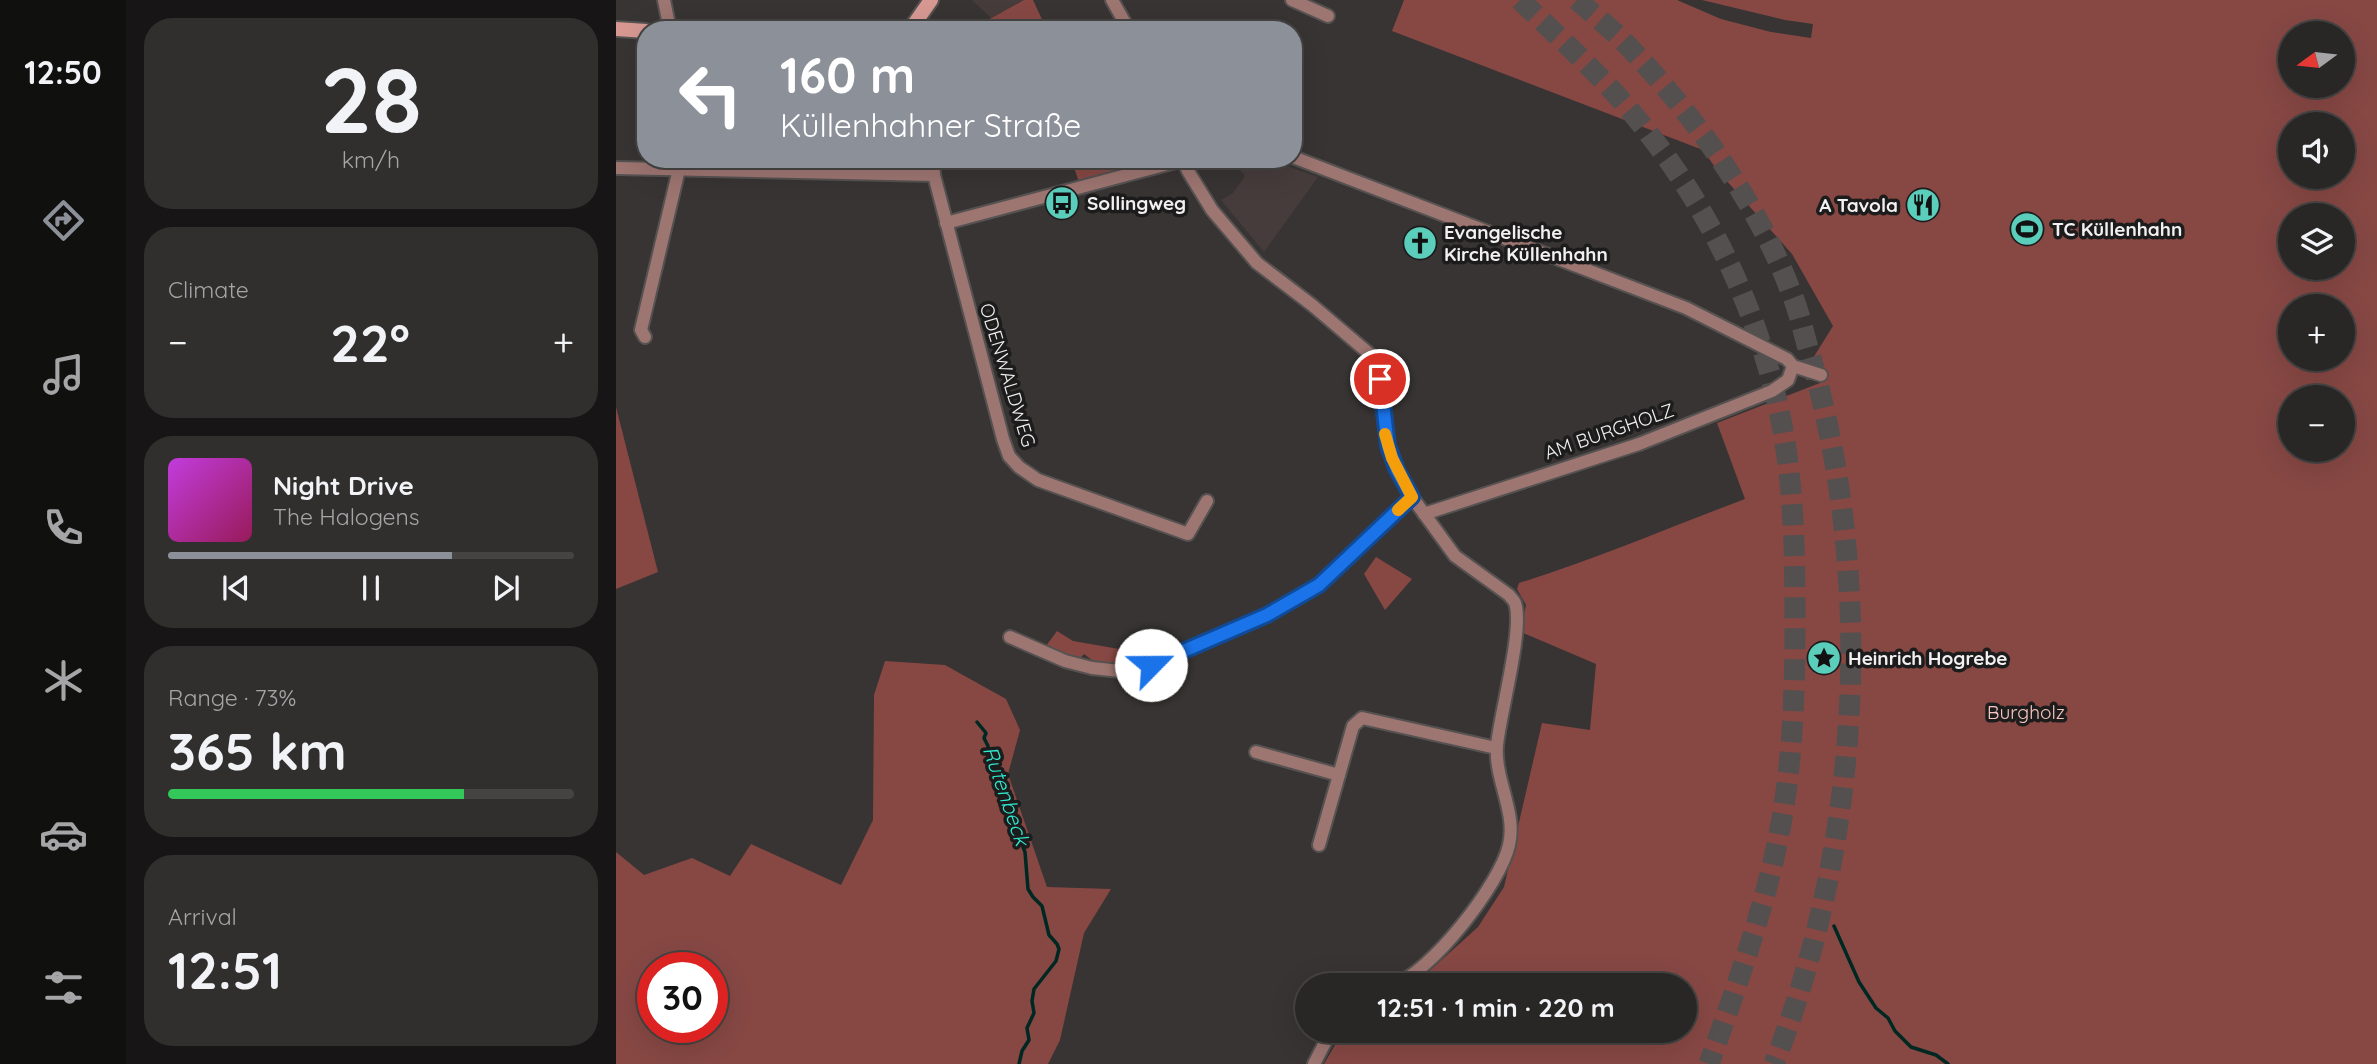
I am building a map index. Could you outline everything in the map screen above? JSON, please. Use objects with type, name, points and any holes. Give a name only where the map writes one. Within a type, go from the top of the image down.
[{"type":"street","points":[[664,0],[668,21]]},
{"type":"street","points":[[917,21],[931,0]]},
{"type":"street","points":[[1112,0],[1124,21]]},
{"type":"street","points":[[1292,0],[1328,16]]},
{"type":"street","points":[[616,29],[637,31]]},
{"type":"street","points":[[1302,160],[1686,308],[1787,359],[1793,366],[1821,375]]},
{"type":"street","points":[[616,168],[934,175]]},
{"type":"street","name":"ODENWALDWEG","points":[[934,168],[999,426],[1009,456],[1018,467],[1027,475],[1065,491],[1188,534],[1207,501]]},
{"type":"street","points":[[946,223],[1153,168]]},
{"type":"street","points":[[1187,168],[1212,210],[1257,263],[1333,321],[1372,356],[1379,373],[1388,446],[1412,497],[1455,556],[1509,595],[1515,603],[1516,632],[1496,748],[1510,818],[1509,845],[1494,877],[1471,913],[1438,953],[1412,973]]},
{"type":"street","points":[[645,337],[641,330],[678,169]]},
{"type":"street","name":"AM BURGHOLZ","points":[[1424,514],[1639,444],[1772,391],[1788,380],[1793,366]]},
{"type":"street","points":[[1010,637],[1065,661],[1092,668],[1120,671],[1151,665],[1267,615],[1319,585],[1412,497]]},
{"type":"street","points":[[1319,845],[1353,726],[1362,718],[1496,748]]},
{"type":"street","points":[[1256,752],[1339,775]]},
{"type":"street","points":[[1314,1064],[1325,1043]]},
{"type":"shaded area","points":[[972,0],[1024,0],[991,18]]},
{"type":"shaded area","points":[[1293,168],[1318,177],[1264,252],[1221,200],[1232,194],[1245,176],[1239,169]]},
{"type":"green space","points":[[1024,0],[1033,0],[1043,21],[986,21]]},
{"type":"green space","name":"Burgholz","points":[[1404,0],[1677,0],[1721,19],[1771,32],[1811,38],[1813,24],[1702,0],[2377,0],[2377,1064],[1324,1064],[1336,1043],[1697,1043],[1697,973],[1427,973],[1478,927],[1504,887],[1542,723],[1590,730],[1596,664],[1521,632],[1526,605],[1517,589],[1519,583],[1745,499],[1717,423],[1820,383],[1810,363],[1833,326],[1792,254],[1717,170],[1703,150],[1392,31]]},
{"type":"green space","points":[[1074,168],[1120,168],[1121,171],[1079,182]]},
{"type":"green space","points":[[616,407],[658,572],[616,589]]},
{"type":"green space","points":[[1376,557],[1412,579],[1385,610],[1364,574]]},
{"type":"green space","points":[[1057,631],[1073,641],[1142,653],[1147,659],[1145,662],[1107,667],[1105,663],[1092,660],[1084,654],[1077,662],[1046,646]]},
{"type":"green space","points":[[885,661],[945,665],[1006,699],[1020,730],[1008,774],[1047,887],[1111,889],[1084,933],[1060,1040],[1048,1064],[616,1064],[616,852],[644,875],[692,858],[730,876],[751,844],[841,885],[873,820],[874,695]]},
{"type":"waterway","name":"Rutenbeck","points":[[977,722],[986,733],[984,738],[988,746],[987,754],[1025,852],[1028,889],[1042,906],[1049,935],[1059,949],[1056,961],[1034,989],[1034,1013],[1027,1028],[1029,1040],[1022,1051],[1019,1064]]},
{"type":"waterway","points":[[1834,926],[1859,982],[1876,1008],[1888,1018],[1895,1031],[1911,1047],[1936,1055],[1948,1064]]},
{"type":"tunnel","points":[[1520,0],[1619,98],[1649,134],[1692,196],[1744,298],[1769,369],[1783,432],[1790,486],[1795,567],[1794,697],[1788,774],[1781,824],[1767,885],[1750,945],[1709,1064]]},
{"type":"tunnel","points":[[1577,0],[1629,47],[1677,101],[1722,162],[1761,226],[1794,300],[1832,445],[1845,534],[1851,624],[1849,714],[1841,804],[1825,893],[1803,980],[1774,1064]]},
{"type":"slow traffic","points":[[1385,434],[1397,470],[1412,497],[1398,510]]},
{"type":"place","name":"Sollingweg","points":[[1062,203]]},
{"type":"place","name":"A Tavola","points":[[1923,205]]},
{"type":"place","name":"TC Küllenhahn","points":[[2027,229]]},
{"type":"place","name":"Evangelische Kirche Küllenhahn","points":[[1420,243]]},
{"type":"place","name":"Heinrich Hogrebe","points":[[1824,658]]},
{"type":"route","points":[[1151,665],[1290,604],[1319,585],[1412,497],[1388,446],[1380,379]]}]
